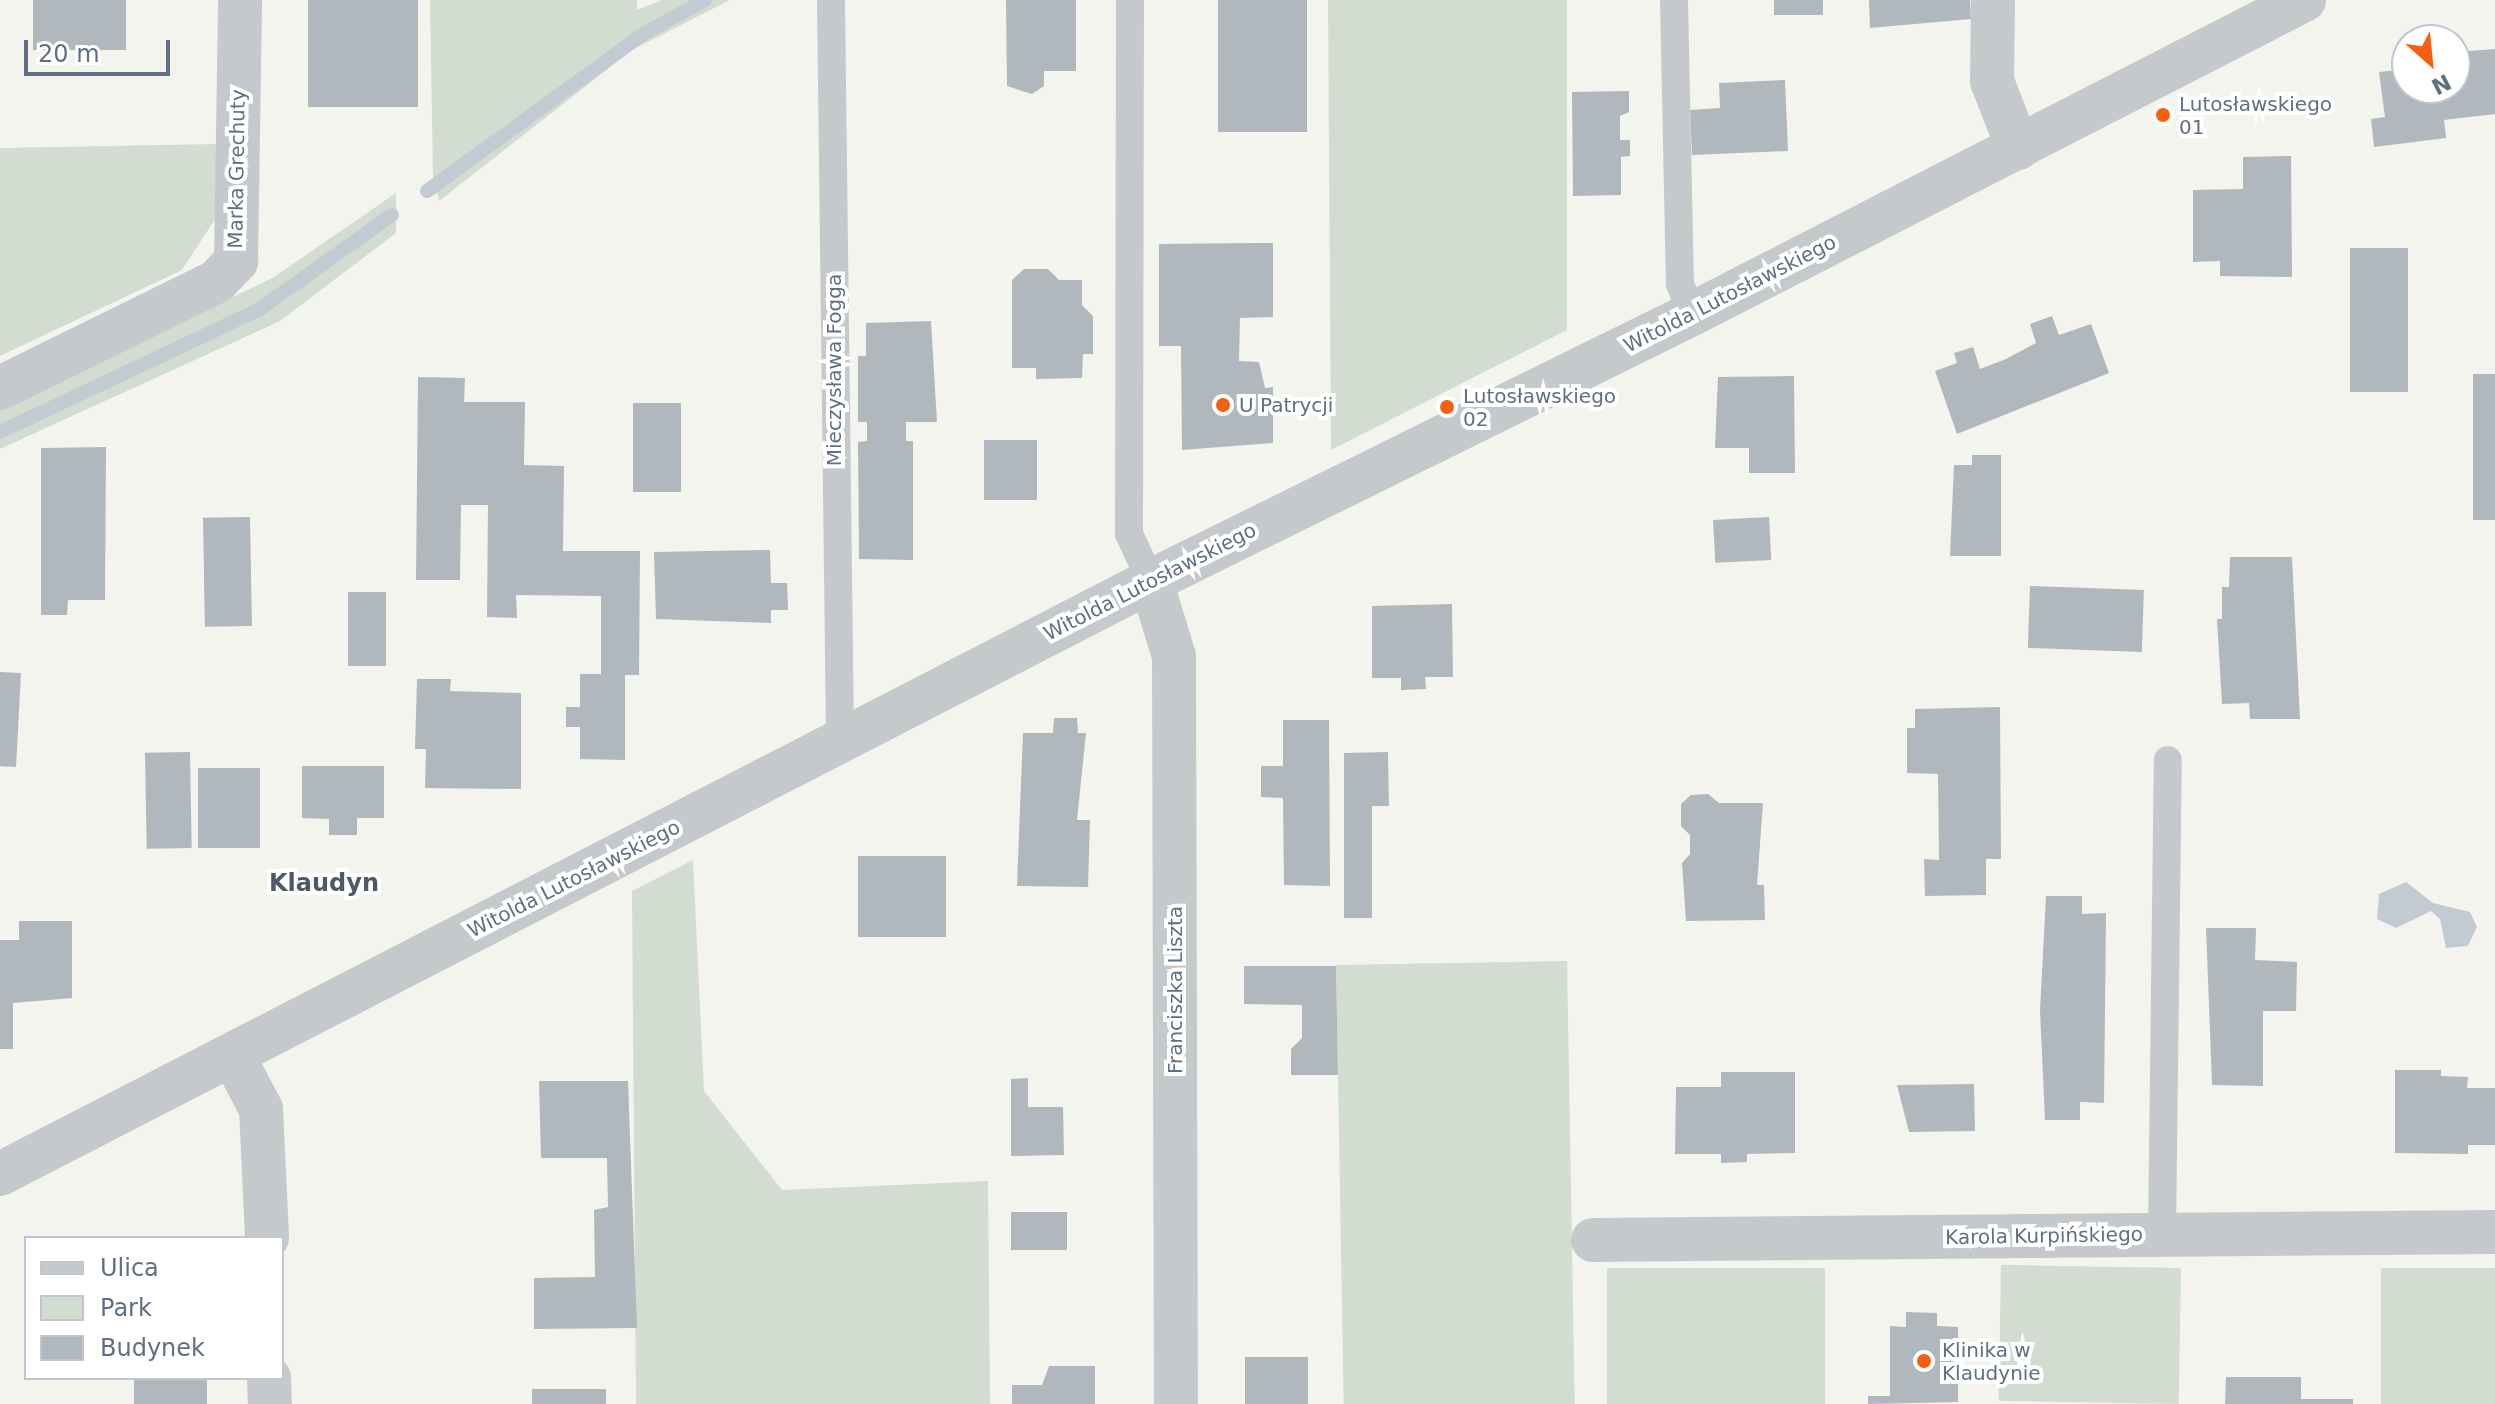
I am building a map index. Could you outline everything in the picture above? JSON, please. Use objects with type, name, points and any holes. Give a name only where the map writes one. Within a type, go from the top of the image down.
[{"type":"street","name":"Marka Grechuty","points":[[0,388],[217,281],[236,261],[240,0]]},
{"type":"street","points":[[1993,0],[1992,81],[2018,148]]},
{"type":"street","name":"Witolda Lutosławskiego","points":[[0,1174],[1151,581],[1692,314],[2304,0]]},
{"type":"street","name":"Franciszka Liszta","points":[[1151,581],[1174,656],[1176,1404]]},
{"type":"street","points":[[233,1056],[261,1109],[267,1236]]},
{"type":"street","name":"Karola Kurpińskiego","points":[[1593,1240],[2495,1232]]},
{"type":"street","points":[[269,1380],[270,1404]]},
{"type":"lane","name":"Mieczysława Fogga","points":[[831,0],[840,740]]},
{"type":"lane","points":[[1130,0],[1129,534],[1151,581]]},
{"type":"lane","points":[[1674,0],[1680,284],[1692,314]]},
{"type":"lane","points":[[2162,1235],[2168,760]]},
{"type":"green space","points":[[430,0],[637,0],[637,10],[662,0],[730,0],[632,50],[439,201],[433,177]]},
{"type":"green space","points":[[1328,0],[1567,0],[1567,330],[1331,450]]},
{"type":"green space","points":[[218,144],[219,213],[182,270],[0,356],[0,148]]},
{"type":"green space","points":[[396,193],[396,233],[280,321],[0,449],[0,410],[274,277]]},
{"type":"green space","points":[[693,860],[704,1091],[782,1190],[988,1181],[990,1404],[636,1404],[632,891]]},
{"type":"green space","points":[[1567,961],[1575,1404],[1344,1404],[1336,965]]},
{"type":"green space","points":[[2001,1265],[2181,1268],[2179,1404],[1999,1401]]},
{"type":"green space","points":[[1607,1268],[1825,1268],[1825,1404],[1607,1404]]},
{"type":"green space","points":[[2381,1268],[2495,1268],[2495,1404],[2381,1404]]},
{"type":"shaded area","points":[[2406,882],[2433,903],[2470,912],[2477,927],[2468,946],[2446,948],[2440,919],[2431,911],[2396,928],[2377,919],[2379,894]]},
{"type":"building","points":[[33,0],[126,0],[126,50],[33,50]]},
{"type":"building","points":[[308,0],[418,0],[418,107],[308,107]]},
{"type":"building","points":[[1006,0],[1076,0],[1076,71],[1044,71],[1044,86],[1032,94],[1007,86]]},
{"type":"building","points":[[1218,0],[1307,0],[1307,132],[1218,132]]},
{"type":"building","points":[[1774,0],[1823,0],[1823,15],[1774,15]]},
{"type":"building","points":[[1869,0],[1970,0],[1971,19],[1870,28]]},
{"type":"building","points":[[2495,49],[2495,114],[2444,120],[2446,138],[2374,147],[2371,119],[2385,117],[2379,72],[2391,71],[2391,104],[2471,104],[2471,51]]},
{"type":"building","points":[[1785,80],[1788,151],[1692,155],[1690,110],[1720,108],[1719,83]]},
{"type":"building","points":[[1629,91],[1629,112],[1620,116],[1620,140],[1630,140],[1630,156],[1621,157],[1621,195],[1573,196],[1572,92]]},
{"type":"building","points":[[2291,156],[2292,277],[2220,276],[2220,261],[2193,262],[2193,190],[2243,189],[2243,157]]},
{"type":"building","points":[[1273,243],[1273,317],[1240,318],[1239,361],[1259,362],[1265,388],[1273,387],[1273,443],[1182,450],[1181,346],[1159,346],[1159,244]]},
{"type":"building","points":[[2350,248],[2408,248],[2408,392],[2350,392]]},
{"type":"building","points":[[1024,269],[1048,269],[1059,280],[1082,280],[1082,305],[1093,316],[1093,354],[1083,354],[1082,378],[1036,379],[1036,368],[1012,368],[1012,280]]},
{"type":"building","points":[[2052,316],[2059,335],[2091,324],[2109,373],[1957,434],[1935,371],[1957,363],[1954,353],[1973,347],[1980,369],[2006,359],[2036,343],[2030,324]]},
{"type":"building","points":[[931,321],[937,422],[906,422],[906,441],[913,441],[913,560],[859,559],[858,442],[867,441],[867,422],[858,422],[858,356],[866,356],[866,323]]},
{"type":"building","points":[[2473,374],[2495,374],[2495,520],[2473,520]]},
{"type":"building","points":[[1794,376],[1795,473],[1749,473],[1749,448],[1715,448],[1718,377]]},
{"type":"building","points":[[418,377],[465,378],[464,402],[525,402],[524,465],[564,466],[563,551],[640,551],[639,675],[625,675],[625,760],[580,759],[580,727],[566,727],[566,707],[580,707],[580,674],[601,674],[601,596],[516,595],[517,618],[487,617],[488,505],[461,505],[460,580],[416,580]]},
{"type":"building","points":[[633,403],[681,403],[681,492],[633,492]]},
{"type":"building","points":[[984,440],[1037,440],[1037,500],[984,500]]},
{"type":"building","points":[[106,447],[105,600],[68,600],[67,615],[41,615],[41,448]]},
{"type":"building","points":[[1972,455],[2001,455],[2001,556],[1950,556],[1954,465],[1972,465]]},
{"type":"building","points":[[250,517],[252,626],[205,627],[203,518]]},
{"type":"building","points":[[1769,517],[1771,560],[1715,563],[1713,520]]},
{"type":"building","points":[[770,550],[771,583],[787,583],[788,610],[771,610],[771,623],[656,619],[654,552]]},
{"type":"building","points":[[2230,557],[2292,557],[2300,719],[2250,719],[2249,703],[2222,704],[2217,619],[2222,619],[2222,587],[2229,587]]},
{"type":"building","points":[[2030,586],[2144,590],[2142,652],[2028,648]]},
{"type":"building","points":[[348,592],[386,592],[386,666],[348,666]]},
{"type":"building","points":[[1452,604],[1453,677],[1425,677],[1426,689],[1401,690],[1401,678],[1372,678],[1372,606]]},
{"type":"building","points":[[0,672],[21,673],[16,767],[0,766]]},
{"type":"building","points":[[417,679],[451,679],[450,691],[521,693],[521,789],[425,788],[426,749],[415,749]]},
{"type":"building","points":[[2000,707],[2001,859],[1986,859],[1986,895],[1925,896],[1924,859],[1939,860],[1938,774],[1907,773],[1907,728],[1915,728],[1915,709]]},
{"type":"building","points":[[1054,718],[1077,718],[1078,733],[1086,733],[1077,820],[1090,820],[1088,887],[1017,886],[1023,733],[1053,733]]},
{"type":"building","points":[[1283,720],[1329,720],[1330,886],[1284,885],[1283,798],[1261,797],[1261,766],[1283,766]]},
{"type":"building","points":[[190,752],[192,848],[147,849],[145,753]]},
{"type":"building","points":[[1388,752],[1389,806],[1372,806],[1372,918],[1344,918],[1344,753]]},
{"type":"building","points":[[302,766],[384,766],[384,818],[357,818],[357,835],[329,835],[329,819],[302,818]]},
{"type":"building","points":[[198,768],[260,768],[260,848],[198,848]]},
{"type":"building","points":[[1708,794],[1719,803],[1763,803],[1757,885],[1764,885],[1765,920],[1686,921],[1682,863],[1690,854],[1690,835],[1681,826],[1681,804],[1691,795]]},
{"type":"building","points":[[858,856],[946,856],[946,937],[858,937]]},
{"type":"building","points":[[2046,896],[2082,896],[2082,914],[2106,913],[2104,1103],[2080,1102],[2080,1120],[2045,1120],[2040,1010]]},
{"type":"building","points":[[19,921],[72,921],[72,998],[13,1003],[13,1049],[0,1049],[0,940],[19,940]]},
{"type":"building","points":[[2206,928],[2256,928],[2255,960],[2297,962],[2296,1011],[2263,1011],[2263,1086],[2212,1085]]},
{"type":"building","points":[[1244,966],[1336,966],[1338,1075],[1291,1075],[1291,1049],[1302,1038],[1302,1005],[1244,1004]]},
{"type":"building","points":[[2395,1070],[2441,1070],[2441,1076],[2468,1077],[2467,1088],[2495,1088],[2495,1145],[2468,1145],[2468,1154],[2395,1153]]},
{"type":"building","points":[[1721,1072],[1795,1072],[1795,1153],[1747,1154],[1747,1162],[1721,1163],[1721,1154],[1675,1154],[1676,1087],[1721,1087]]},
{"type":"building","points":[[1028,1078],[1028,1107],[1063,1107],[1064,1155],[1011,1156],[1011,1079]]},
{"type":"building","points":[[539,1081],[628,1081],[637,1328],[534,1329],[534,1278],[595,1277],[594,1210],[608,1207],[607,1158],[541,1158]]},
{"type":"building","points":[[1974,1084],[1975,1131],[1909,1132],[1897,1085]]},
{"type":"building","points":[[1011,1212],[1067,1212],[1067,1250],[1011,1250]]},
{"type":"building","name":"Klinika w Klaudynie","points":[[1906,1312],[1937,1313],[1937,1326],[1958,1327],[1958,1402],[1868,1404],[1868,1396],[1890,1396],[1890,1326],[1906,1327]]},
{"type":"building","points":[[1245,1357],[1308,1357],[1308,1404],[1245,1404]]},
{"type":"building","points":[[1049,1366],[1095,1366],[1095,1404],[1012,1404],[1012,1385],[1042,1385]]},
{"type":"building","points":[[2226,1377],[2301,1377],[2301,1399],[2353,1399],[2353,1404],[2225,1404]]},
{"type":"building","points":[[134,1380],[207,1380],[207,1404],[134,1404]]},
{"type":"building","points":[[532,1389],[606,1389],[606,1404],[532,1404]]},
{"type":"waterway","points":[[427,191],[640,36],[705,0]]},
{"type":"waterway","points":[[0,432],[260,309],[392,215]]},
{"type":"place","name":"Lutosławskiego 01","points":[[2163,115]]},
{"type":"place","name":"U Patrycji","points":[[1223,405]]},
{"type":"place","name":"Lutosławskiego 02","points":[[1447,407]]},
{"type":"place","name":"Klinika w Klaudynie","points":[[1924,1361]]},
{"type":"district","name":"Klaudyn","points":[[324,884]]}]
